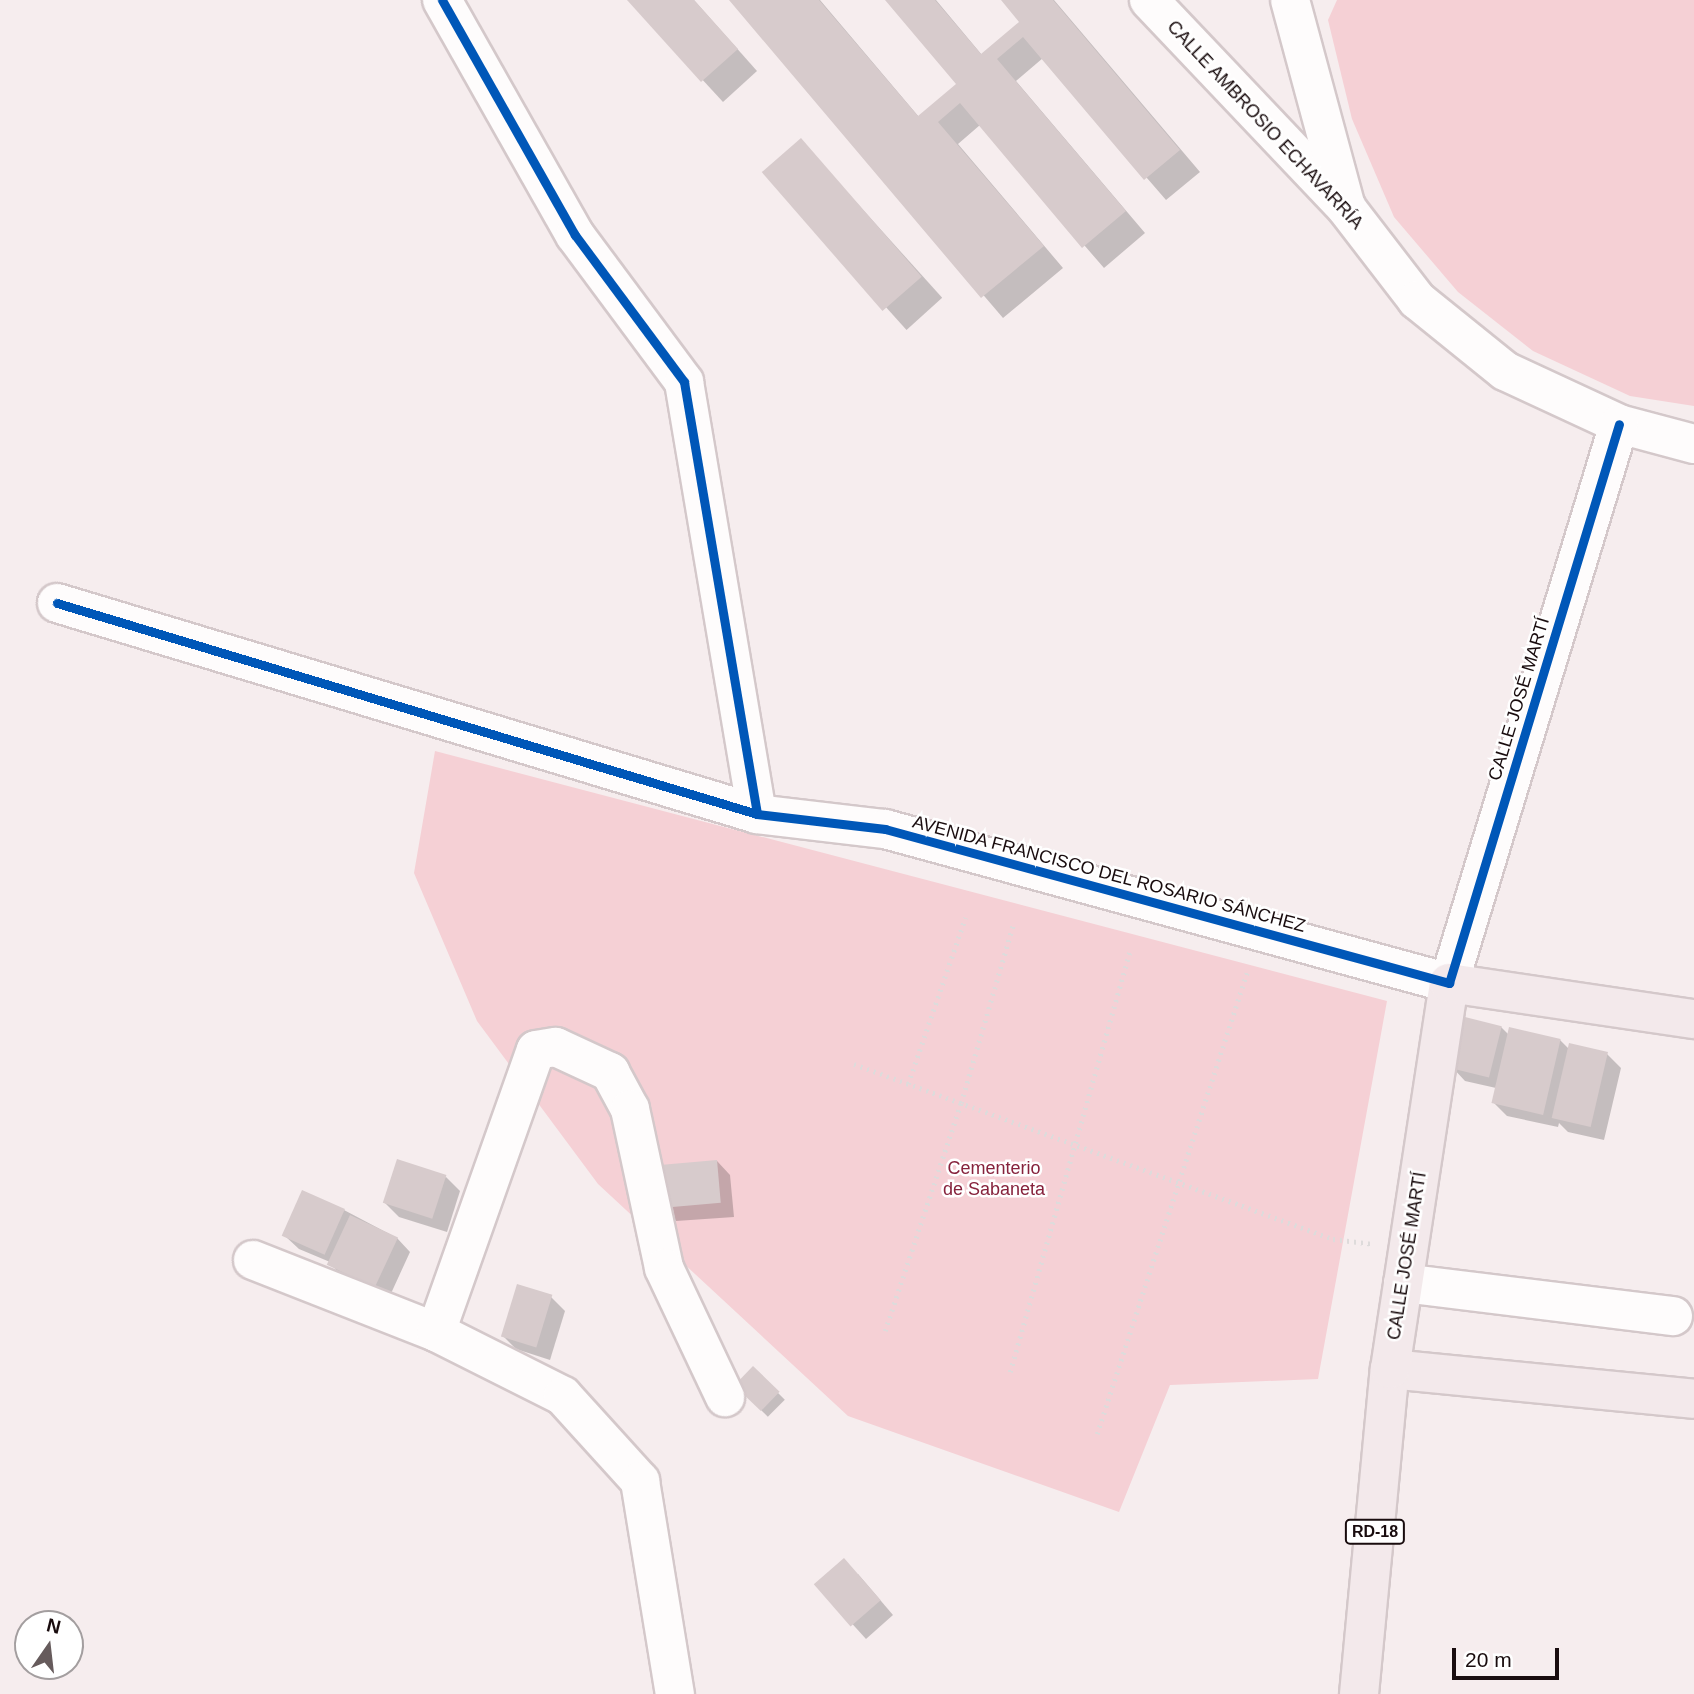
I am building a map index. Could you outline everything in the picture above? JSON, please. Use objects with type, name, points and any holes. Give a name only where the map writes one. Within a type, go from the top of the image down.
[{"type":"main road","name":"AVENIDA FRANCISCO DEL ROSARIO SÁNCHEZ","points":[[1449,983],[1694,1018]]},
{"type":"main road","name":"CALLE JOSÉ MARTÍ","points":[[1359,1694],[1390,1370],[1449,983]]},
{"type":"main road","points":[[1390,1370],[1694,1399]]},
{"type":"street","points":[[442,0],[575,236],[684,382],[757,814]]},
{"type":"street","name":"CALLE AMBROSIO ECHAVARRÍA","points":[[1149,0],[1347,209],[1417,300],[1505,371],[1619,424],[1694,443]]},
{"type":"street","points":[[1290,0],[1347,209]]},
{"type":"street","name":"CALLE JOSÉ MARTÍ","points":[[1449,983],[1619,424]]},
{"type":"street","name":"AVENIDA FRANCISCO DEL ROSARIO SÁNCHEZ","points":[[57,603],[757,814],[885,828],[1449,983]]},
{"type":"street","points":[[436,1332],[536,1050],[556,1047],[610,1072],[630,1108],[664,1268],[725,1397]]},
{"type":"street","points":[[253,1259],[436,1332],[563,1396],[640,1481],[675,1694]]},
{"type":"street","points":[[1406,1266],[1674,1316]]},
{"type":"path","points":[[908,1084],[965,918]]},
{"type":"path","points":[[886,1331],[961,1103],[1013,925]]},
{"type":"path","points":[[1010,1372],[1130,952]]},
{"type":"path","points":[[1097,1434],[1247,973]]},
{"type":"path","points":[[854,1064],[1406,1266]]},
{"type":"green space","points":[[1337,0],[1694,0],[1694,406],[1630,396],[1533,351],[1458,292],[1394,217],[1352,119],[1328,20]]},
{"type":"green space","name":"Cementerio de Sabaneta","points":[[435,751],[1387,1001],[1318,1379],[1170,1385],[1119,1512],[848,1416],[598,1184],[477,1021],[414,873]]},
{"type":"building","points":[[627,0],[694,0],[738,49],[701,82]]},
{"type":"building","points":[[729,0],[819,0],[918,116],[956,84],[885,0],[935,0],[981,54],[1019,22],[1001,0],[1053,0],[1180,150],[1144,180],[1023,37],[997,59],[1126,211],[1082,248],[960,103],[938,122],[1044,246],[981,298]]},
{"type":"building","points":[[801,138],[922,277],[882,311],[762,172]]},
{"type":"building","points":[[1461,1016],[1502,1026],[1489,1078],[1448,1067]]},
{"type":"building","points":[[1509,1027],[1561,1039],[1543,1115],[1491,1103]]},
{"type":"building","points":[[1569,1043],[1608,1052],[1591,1127],[1552,1118]]},
{"type":"building","points":[[397,1159],[446,1175],[432,1219],[383,1203]]},
{"type":"building","points":[[717,1160],[721,1203],[661,1208],[657,1165]]},
{"type":"building","points":[[302,1190],[345,1209],[325,1255],[282,1236]]},
{"type":"building","points":[[350,1215],[398,1237],[375,1287],[327,1265]]},
{"type":"building","points":[[517,1284],[552,1295],[536,1347],[501,1337]]},
{"type":"building","points":[[753,1366],[780,1392],[761,1411],[734,1385]]},
{"type":"building","points":[[844,1558],[881,1600],[851,1627],[814,1584]]},
{"type":"cycle path","points":[[442,0],[575,235],[684,382],[757,814]]},
{"type":"cycle path","points":[[57,603],[757,814],[885,829],[1449,983],[1619,424]]}]
